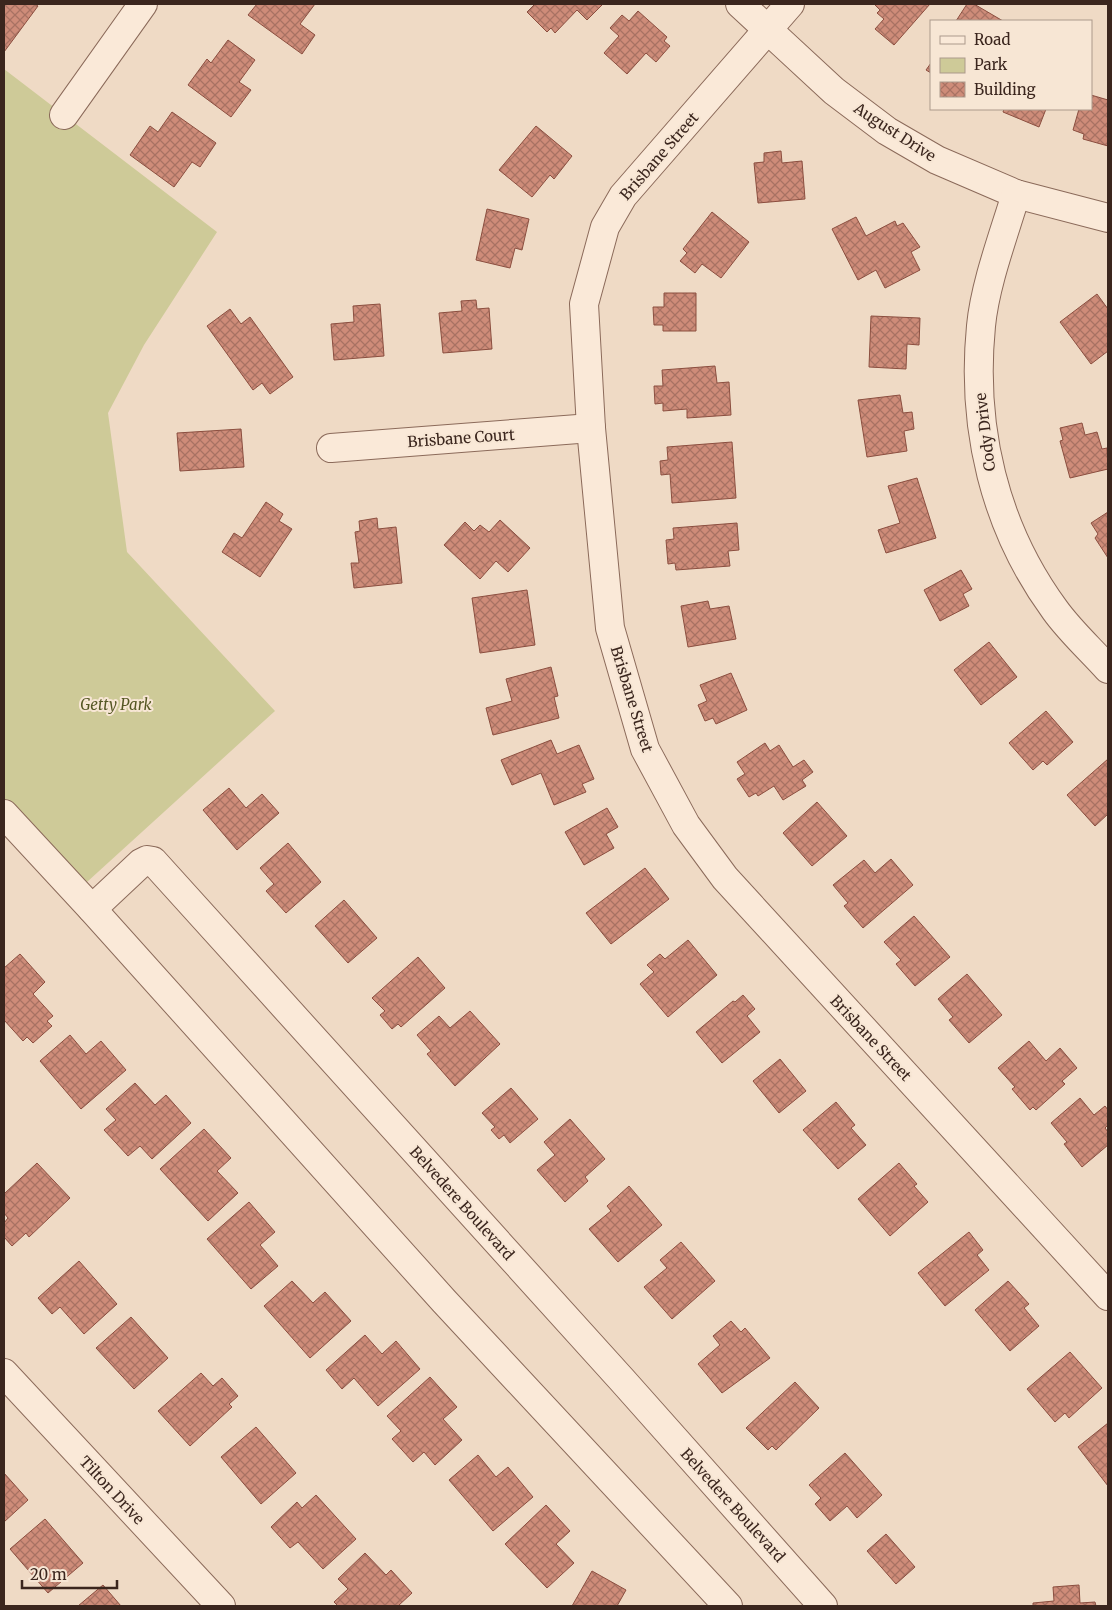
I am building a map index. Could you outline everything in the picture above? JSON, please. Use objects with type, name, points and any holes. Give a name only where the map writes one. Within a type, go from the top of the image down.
[{"type":"street","points":[[64,115],[143,4]]},
{"type":"street","name":"August Drive","points":[[740,4],[834,91],[887,131],[937,160],[1016,194],[1108,218]]},
{"type":"street","name":"Brisbane Street","points":[[790,4],[623,196],[604,227],[584,304],[591,428],[610,628],[645,749],[686,824],[724,878],[1108,1296]]},
{"type":"street","name":"Cody Drive","points":[[1016,194],[981,324],[979,362],[985,453],[993,488],[1007,528],[1028,567],[1055,611],[1108,669]]},
{"type":"street","name":"Brisbane Court","points":[[332,448],[591,428]]},
{"type":"street","points":[[4,814],[444,1300],[728,1606]]},
{"type":"street","name":"Belvedere Boulevard","points":[[92,909],[141,863],[147,860],[153,861],[616,1373],[823,1606]]},
{"type":"street","name":"Tilton Drive","points":[[4,1373],[220,1606]]},
{"type":"green space","name":"Getty Park","points":[[4,69],[217,232],[144,345],[108,413],[127,552],[275,711],[76,892],[4,814]]},
{"type":"building","points":[[4,4],[35,4],[38,6],[4,52]]},
{"type":"building","points":[[257,4],[315,4],[300,24],[315,35],[302,54],[248,15]]},
{"type":"building","points":[[535,4],[603,4],[587,20],[577,10],[555,33],[551,28],[547,32],[527,12]]},
{"type":"building","points":[[874,4],[930,4],[894,45],[875,29],[884,19],[877,13],[880,10]]},
{"type":"building","points":[[967,4],[974,4],[1001,20],[957,20]]},
{"type":"building","points":[[638,11],[667,37],[664,41],[670,46],[656,62],[646,53],[627,74],[604,53],[619,36],[610,28],[622,15],[629,21]]},
{"type":"building","points":[[228,40],[255,60],[239,82],[251,90],[231,117],[188,85],[207,59],[211,63]]},
{"type":"building","points":[[930,64],[930,72],[926,70]]},
{"type":"building","points":[[1092,95],[1108,100],[1108,146],[1083,139],[1084,134],[1073,130],[1079,110],[1092,110]]},
{"type":"building","points":[[1004,110],[1046,110],[1039,127],[1003,112]]},
{"type":"building","points":[[172,112],[216,143],[200,167],[192,162],[174,187],[130,155],[150,126],[158,132]]},
{"type":"building","points":[[536,126],[572,156],[554,179],[550,175],[532,197],[499,170]]},
{"type":"building","points":[[781,151],[782,163],[802,161],[805,199],[758,203],[754,163],[764,162],[764,153]]},
{"type":"building","points":[[487,209],[529,219],[522,250],[515,248],[510,268],[476,260]]},
{"type":"building","points":[[712,212],[749,242],[721,278],[702,264],[695,273],[680,261],[687,253],[683,249]]},
{"type":"building","points":[[856,217],[866,236],[895,221],[897,226],[903,223],[920,247],[911,252],[920,270],[885,288],[876,270],[858,280],[832,229]]},
{"type":"building","points":[[664,293],[696,293],[696,331],[663,331],[663,325],[654,325],[653,307],[664,307]]},
{"type":"building","points":[[1097,294],[1108,309],[1108,351],[1091,364],[1060,322]]},
{"type":"building","points":[[476,300],[477,309],[489,308],[492,349],[443,353],[439,313],[462,311],[461,301]]},
{"type":"building","points":[[380,304],[384,356],[334,360],[331,324],[354,322],[353,306]]},
{"type":"building","points":[[230,309],[241,324],[250,317],[293,377],[270,394],[262,383],[253,390],[207,326]]},
{"type":"building","points":[[871,316],[920,318],[919,345],[907,344],[906,369],[869,367]]},
{"type":"building","points":[[715,366],[717,383],[729,382],[731,415],[687,418],[687,409],[663,411],[663,403],[655,404],[654,386],[663,386],[662,370]]},
{"type":"building","points":[[900,395],[903,413],[912,412],[914,429],[904,431],[907,451],[867,457],[858,400]]},
{"type":"building","points":[[1082,423],[1085,435],[1097,432],[1102,449],[1107,448],[1108,469],[1070,478],[1060,441],[1063,440],[1060,428]]},
{"type":"building","points":[[241,429],[244,467],[180,471],[177,433]]},
{"type":"building","points":[[732,442],[736,498],[672,503],[670,474],[661,475],[660,461],[668,460],[667,447]]},
{"type":"building","points":[[917,478],[936,538],[886,553],[878,530],[900,523],[888,486]]},
{"type":"building","points":[[266,502],[283,514],[279,521],[292,529],[260,577],[222,552],[234,533],[242,538]]},
{"type":"building","points":[[1108,512],[1108,558],[1095,538],[1098,534],[1091,523]]},
{"type":"building","points":[[377,518],[378,529],[396,527],[402,583],[354,588],[351,563],[359,563],[355,532],[360,531],[359,521]]},
{"type":"building","points":[[500,520],[530,548],[508,572],[496,561],[480,579],[444,545],[465,522],[474,531],[480,525],[489,532]]},
{"type":"building","points":[[737,523],[739,550],[728,551],[730,566],[676,570],[675,563],[668,564],[666,540],[674,539],[673,528]]},
{"type":"building","points":[[961,570],[972,589],[963,594],[969,606],[940,621],[924,590]]},
{"type":"building","points":[[527,590],[535,645],[480,653],[472,598]]},
{"type":"building","points":[[708,601],[710,609],[729,606],[736,639],[688,647],[681,606]]},
{"type":"building","points":[[989,642],[1017,677],[981,705],[954,670]]},
{"type":"building","points":[[551,667],[558,696],[554,697],[559,718],[493,735],[486,708],[512,701],[506,679]]},
{"type":"building","points":[[731,673],[747,710],[716,724],[713,718],[705,721],[698,705],[707,701],[700,685]]},
{"type":"building","points":[[1046,711],[1073,742],[1047,765],[1043,761],[1033,770],[1009,743]]},
{"type":"building","points":[[551,740],[557,754],[579,745],[594,779],[582,784],[586,792],[554,805],[541,773],[512,785],[501,760]]},
{"type":"building","points":[[765,743],[770,751],[779,745],[793,767],[804,760],[813,772],[802,780],[806,786],[783,800],[774,786],[758,796],[756,793],[749,797],[737,779],[745,774],[737,762]]},
{"type":"building","points":[[1108,759],[1108,814],[1095,826],[1067,795]]},
{"type":"building","points":[[229,788],[246,808],[262,794],[279,813],[237,850],[203,810]]},
{"type":"building","points":[[817,802],[847,836],[812,866],[783,833]]},
{"type":"building","points":[[607,808],[618,827],[606,834],[614,848],[584,865],[565,832]]},
{"type":"building","points":[[288,843],[321,882],[286,913],[266,891],[274,884],[260,868]]},
{"type":"building","points":[[891,859],[913,885],[863,928],[844,906],[848,903],[833,885],[864,860],[875,873]]},
{"type":"building","points":[[645,868],[669,899],[611,944],[586,913]]},
{"type":"building","points":[[344,900],[377,938],[348,963],[315,926]]},
{"type":"building","points":[[914,916],[950,957],[915,986],[896,964],[901,960],[884,942]]},
{"type":"building","points":[[688,940],[717,975],[668,1017],[640,984],[654,972],[647,965],[660,954],[665,959]]},
{"type":"building","points":[[20,954],[45,982],[33,994],[53,1016],[47,1021],[52,1026],[33,1043],[27,1037],[23,1041],[4,1020],[4,968]]},
{"type":"building","points":[[418,957],[445,988],[401,1027],[398,1024],[392,1029],[380,1015],[385,1011],[372,998]]},
{"type":"building","points":[[967,974],[1002,1015],[969,1043],[949,1020],[953,1017],[938,999]]},
{"type":"building","points":[[743,995],[755,1009],[747,1016],[760,1032],[722,1063],[696,1032]]},
{"type":"building","points":[[470,1011],[500,1044],[455,1086],[427,1054],[431,1051],[417,1035],[439,1016],[450,1028]]},
{"type":"building","points":[[70,1035],[86,1054],[101,1041],[126,1070],[81,1109],[40,1061]]},
{"type":"building","points":[[1029,1041],[1046,1061],[1060,1048],[1077,1068],[1062,1081],[1065,1084],[1036,1110],[1033,1107],[1030,1110],[1012,1089],[1015,1087],[998,1068]]},
{"type":"building","points":[[780,1059],[806,1091],[779,1113],[753,1081]]},
{"type":"building","points":[[135,1083],[155,1105],[166,1095],[191,1123],[152,1159],[140,1146],[128,1156],[104,1130],[116,1120],[106,1109]]},
{"type":"building","points":[[511,1088],[538,1119],[510,1143],[504,1135],[499,1139],[491,1130],[495,1127],[482,1113]]},
{"type":"building","points":[[1080,1098],[1094,1115],[1105,1106],[1108,1110],[1108,1125],[1105,1128],[1108,1132],[1108,1145],[1082,1167],[1064,1144],[1067,1142],[1051,1123]]},
{"type":"building","points":[[836,1102],[855,1125],[851,1128],[866,1145],[838,1169],[803,1130]]},
{"type":"building","points":[[570,1119],[605,1159],[585,1177],[588,1181],[565,1202],[537,1170],[555,1155],[544,1142]]},
{"type":"building","points":[[204,1129],[231,1158],[217,1171],[238,1193],[208,1221],[160,1169]]},
{"type":"building","points":[[37,1163],[70,1198],[29,1237],[26,1233],[12,1246],[4,1237],[4,1223],[8,1218],[4,1213],[4,1194]]},
{"type":"building","points":[[899,1163],[917,1184],[914,1186],[928,1202],[890,1236],[858,1199]]},
{"type":"building","points":[[629,1186],[662,1225],[618,1262],[589,1229],[611,1211],[607,1206]]},
{"type":"building","points":[[249,1202],[275,1232],[260,1245],[278,1266],[251,1289],[207,1239]]},
{"type":"building","points":[[969,1232],[983,1250],[977,1255],[989,1270],[945,1306],[918,1273]]},
{"type":"building","points":[[681,1242],[715,1281],[672,1319],[644,1287],[667,1268],[660,1260]]},
{"type":"building","points":[[79,1261],[117,1304],[84,1334],[60,1307],[52,1314],[38,1298]]},
{"type":"building","points":[[292,1281],[313,1303],[325,1292],[351,1321],[310,1358],[264,1306]]},
{"type":"building","points":[[1008,1281],[1029,1304],[1024,1308],[1039,1326],[1010,1351],[975,1310]]},
{"type":"building","points":[[131,1317],[168,1358],[134,1389],[96,1348]]},
{"type":"building","points":[[731,1321],[741,1332],[745,1328],[770,1358],[722,1393],[698,1364],[720,1345],[713,1336]]},
{"type":"building","points":[[365,1335],[382,1354],[396,1341],[420,1369],[378,1406],[354,1378],[342,1389],[326,1370]]},
{"type":"building","points":[[1070,1352],[1102,1388],[1069,1418],[1065,1413],[1055,1422],[1027,1389]]},
{"type":"building","points":[[201,1373],[213,1386],[222,1378],[238,1396],[229,1404],[232,1407],[190,1446],[158,1411]]},
{"type":"building","points":[[430,1377],[457,1407],[443,1419],[462,1440],[435,1465],[424,1452],[413,1462],[392,1439],[401,1431],[387,1416]]},
{"type":"building","points":[[795,1382],[819,1408],[776,1450],[772,1446],[768,1450],[746,1428]]},
{"type":"building","points":[[1108,1423],[1108,1486],[1078,1447]]},
{"type":"building","points":[[256,1427],[296,1473],[261,1504],[221,1457]]},
{"type":"building","points":[[845,1453],[882,1495],[857,1518],[847,1506],[830,1521],[815,1504],[821,1498],[809,1485]]},
{"type":"building","points":[[478,1455],[496,1477],[508,1467],[533,1497],[493,1531],[449,1480]]},
{"type":"building","points":[[4,1473],[28,1500],[4,1522]]},
{"type":"building","points":[[316,1495],[356,1539],[323,1569],[298,1542],[290,1548],[271,1527],[297,1502],[302,1508]]},
{"type":"building","points":[[546,1505],[570,1531],[556,1544],[574,1563],[547,1588],[505,1544]]},
{"type":"building","points":[[45,1519],[83,1563],[48,1593],[10,1549]]},
{"type":"building","points":[[886,1534],[915,1567],[896,1584],[867,1551]]},
{"type":"building","points":[[365,1553],[386,1575],[391,1570],[412,1593],[398,1606],[338,1606],[334,1602],[348,1589],[338,1579]]},
{"type":"building","points":[[592,1571],[626,1590],[617,1606],[572,1606]]},
{"type":"building","points":[[103,1585],[121,1606],[78,1606]]},
{"type":"building","points":[[1079,1585],[1080,1603],[1095,1602],[1096,1606],[1033,1606],[1033,1603],[1054,1601],[1053,1587]]}]
